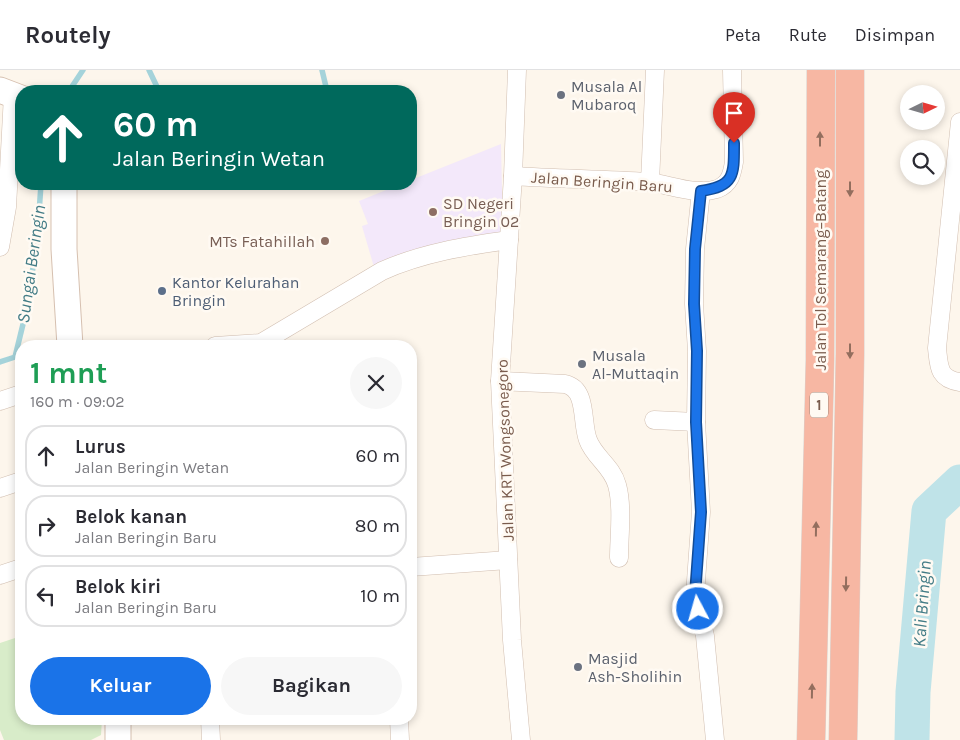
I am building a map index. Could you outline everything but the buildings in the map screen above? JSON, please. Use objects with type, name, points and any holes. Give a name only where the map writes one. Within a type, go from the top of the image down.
[{"type":"highway","name":"Jalan Tol Semarang–Batang","points":[[811,740],[820,360],[821,70]]},
{"type":"highway","name":"Jalan Tol Semarang–Batang","points":[[842,740],[850,354],[850,70]]},
{"type":"street","name":"Jalan KRT Wongsonegoro","points":[[517,70],[513,176],[500,381],[512,640],[520,740]]},
{"type":"street","points":[[650,182],[654,70]]},
{"type":"street","name":"Jalan Beringin Baru","points":[[513,176],[650,182],[701,191],[716,189],[727,183],[732,175],[734,162],[732,70]]},
{"type":"street","points":[[0,247],[11,94]]},
{"type":"street","points":[[960,122],[937,348],[940,370],[950,381],[960,382]]},
{"type":"street","points":[[64,190],[64,249],[70,340]]},
{"type":"street","points":[[701,191],[695,249],[694,304],[697,351],[696,422],[701,512],[695,595],[705,636],[715,740]]},
{"type":"street","points":[[269,340],[382,271],[402,262],[470,246],[509,240]]},
{"type":"street","points":[[500,381],[565,384],[572,386],[579,393],[584,429],[588,442],[612,471],[620,496],[619,558]]},
{"type":"street","points":[[0,401],[15,396]]},
{"type":"street","points":[[654,420],[696,422]]},
{"type":"street","points":[[0,488],[15,483]]},
{"type":"street","points":[[417,567],[508,560]]},
{"type":"street","points":[[0,576],[15,570]]},
{"type":"street","points":[[118,725],[118,740]]},
{"type":"street","points":[[210,725],[211,740]]},
{"type":"street","points":[[399,725],[400,740]]},
{"type":"shaded area","name":"SD Negeri Bringin 02","points":[[501,144],[503,235],[374,267],[362,226],[368,224],[359,201],[386,190],[417,190],[417,178]]},
{"type":"green space","points":[[15,638],[15,725],[102,725],[101,735],[91,740],[4,740],[0,730],[0,643]]},
{"type":"waterway","name":"Sungai Beringin","points":[[73,85],[83,70]]},
{"type":"waterway","name":"Sungai Beringin","points":[[149,70],[156,85]]},
{"type":"waterway","name":"Sungai Beringin","points":[[322,70],[326,85]]},
{"type":"waterway","name":"Sungai Beringin","points":[[19,340],[37,243],[41,190]]},
{"type":"waterway","name":"Sungai Beringin","points":[[0,362],[15,357]]},
{"type":"waterway","name":"Kali Bringin","points":[[912,740],[913,692],[929,511],[960,482]]},
{"type":"place","name":"Musala Al Mubaroq","points":[[561,95]]},
{"type":"place","name":"SD Negeri Bringin 02","points":[[433,212]]},
{"type":"place","name":"MTs Fatahillah","points":[[325,241]]},
{"type":"place","name":"Kantor Kelurahan Bringin","points":[[162,291]]},
{"type":"place","name":"Musala Al-Muttaqin","points":[[582,364]]},
{"type":"place","name":"Masjid Ash-Sholihin","points":[[578,667]]},
{"type":"route","points":[[698,609],[695,595],[701,512],[696,422],[695,249],[701,191],[716,189],[727,183],[732,175],[734,143]]}]
